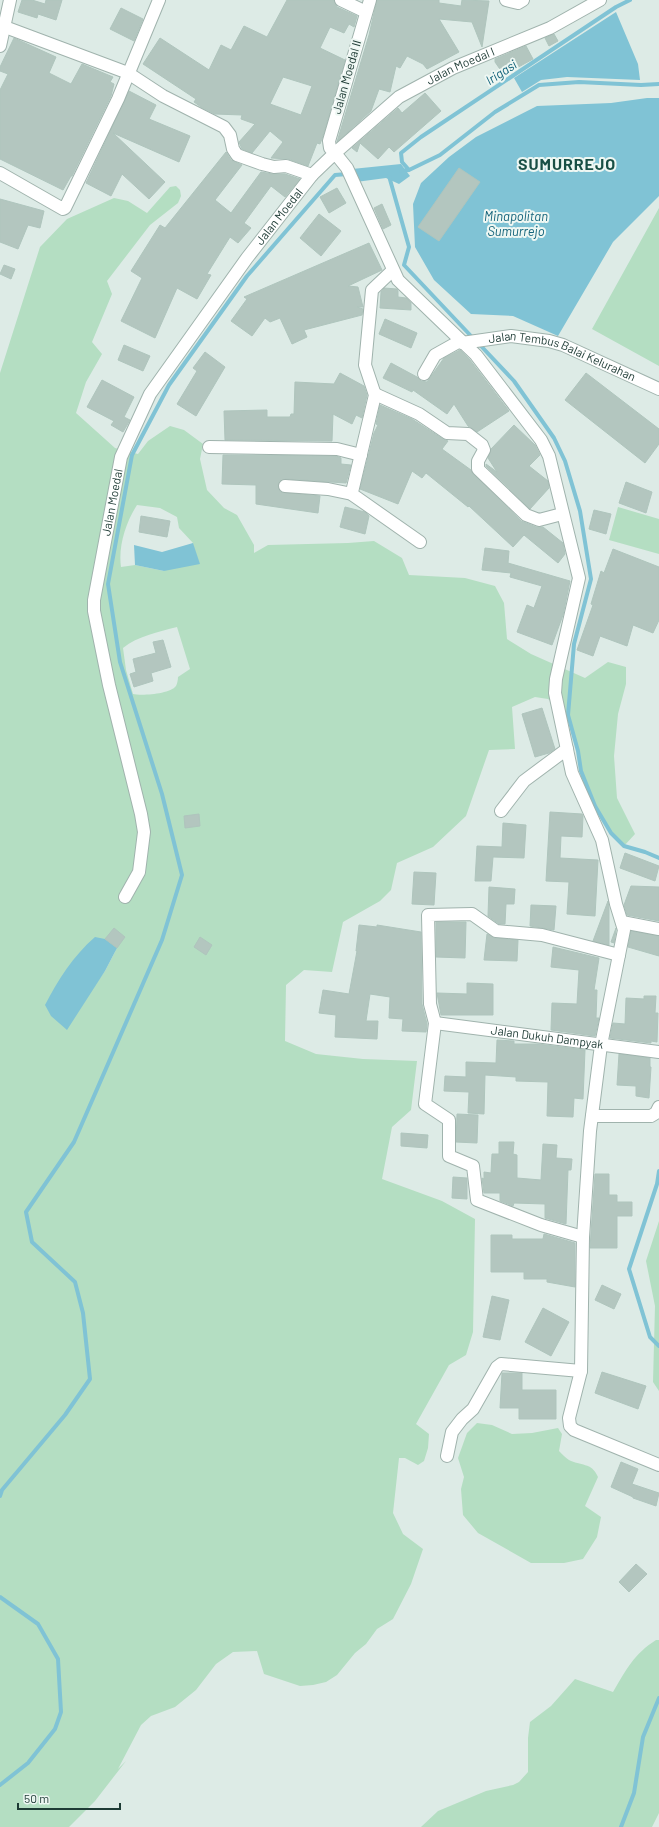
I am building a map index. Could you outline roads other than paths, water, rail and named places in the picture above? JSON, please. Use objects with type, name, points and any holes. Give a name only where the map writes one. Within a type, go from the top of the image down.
[{"type":"street","points":[[0,46],[10,0]]},
{"type":"street","points":[[0,173],[63,209],[65,208],[128,73],[159,0]]},
{"type":"street","points":[[341,0],[366,12]]},
{"type":"street","name":"Jalan Moedal II","points":[[334,153],[330,148],[329,141],[370,0]]},
{"type":"street","points":[[506,0],[518,3],[523,0]]},
{"type":"street","name":"Jalan Moedal I","points":[[324,162],[405,93],[453,68],[550,28],[600,0]]},
{"type":"street","points":[[4,22],[128,73],[163,96],[224,127],[230,135],[233,149],[237,154],[262,164],[274,167],[286,166],[312,175]]},
{"type":"street","points":[[334,153],[347,168],[392,271],[398,280],[476,355],[541,440],[549,456],[555,476],[562,514],[579,578],[556,679],[555,693],[572,773],[602,840],[624,930],[601,1045],[592,1116],[583,1238],[581,1371],[569,1418],[570,1426],[574,1430],[659,1465]]},
{"type":"street","name":"Jalan Moedal","points":[[125,898],[139,872],[144,832],[142,814],[109,685],[94,611],[94,600],[121,457],[150,394],[247,258],[312,175],[324,162]]},
{"type":"street","points":[[352,494],[375,394],[365,365],[372,290],[392,271]]},
{"type":"street","name":"Jalan Tembus Balai Kelurahan","points":[[424,374],[435,354],[461,342],[511,336],[549,341],[563,345],[659,389]]},
{"type":"street","points":[[375,394],[419,414],[447,433],[468,434],[482,445],[484,450],[478,461],[478,468],[526,515],[539,520],[562,514]]},
{"type":"street","points":[[209,447],[337,449],[361,455]]},
{"type":"street","points":[[285,486],[328,489],[352,494],[420,542]]},
{"type":"street","points":[[501,811],[524,780],[567,749]]},
{"type":"street","points":[[583,1238],[541,1225],[477,1200],[473,1166],[449,1156],[449,1120],[425,1104],[435,1023],[430,1004],[428,915],[472,914],[496,931],[542,935],[619,955]]},
{"type":"street","points":[[622,922],[659,929]]},
{"type":"street","name":"Jalan Dukuh Dampyak","points":[[435,1023],[659,1052]]},
{"type":"street","points":[[592,1116],[651,1116],[656,1113],[659,1107]]},
{"type":"street","points":[[447,1456],[452,1432],[473,1409],[497,1367],[501,1364],[581,1371]]},
{"type":"water","points":[[616,12],[638,64],[640,80],[567,77],[541,80],[522,92],[514,78]]},
{"type":"water","name":"Minapolitan Sumurrejo","points":[[647,98],[659,98],[659,196],[613,242],[558,336],[513,316],[471,314],[434,280],[415,247],[413,204],[421,183],[449,157],[476,137],[537,106],[611,103]]},
{"type":"water","points":[[401,164],[410,176],[399,184],[386,178],[356,182],[352,169]]},
{"type":"water","points":[[193,543],[200,564],[164,571],[135,565],[134,545],[162,552]]},
{"type":"water","points":[[95,937],[105,939],[117,948],[105,971],[67,1030],[51,1016],[45,1005],[55,986],[67,969],[87,944]]},
{"type":"waterway","name":"Irigasi","points":[[409,170],[402,162],[401,153],[421,137],[616,7],[630,0]]},
{"type":"waterway","points":[[401,171],[409,170],[440,155],[495,112],[539,85],[579,82],[641,85],[659,84]]},
{"type":"waterway","points":[[0,1496],[2,1490],[65,1415],[90,1379],[83,1313],[75,1282],[32,1242],[26,1212],[74,1142],[162,940],[182,875],[162,794],[120,662],[108,584],[132,455],[169,385],[247,276],[335,175],[347,174]]},
{"type":"waterway","points":[[389,176],[409,247],[404,265],[471,336]]},
{"type":"waterway","points":[[481,346],[514,381],[554,438],[565,461],[580,511],[591,579],[574,644],[568,715],[578,751],[581,771],[595,806],[611,833],[624,846],[659,858]]},
{"type":"waterway","points":[[659,1171],[657,1184],[629,1269],[650,1337],[659,1346]]},
{"type":"waterway","points":[[0,1597],[38,1624],[58,1659],[61,1712],[55,1729],[28,1763],[0,1785]]},
{"type":"waterway","points":[[621,1827],[634,1793],[643,1737],[659,1698]]},
{"type":"district","name":"SUMURREJO","points":[[567,164]]}]
